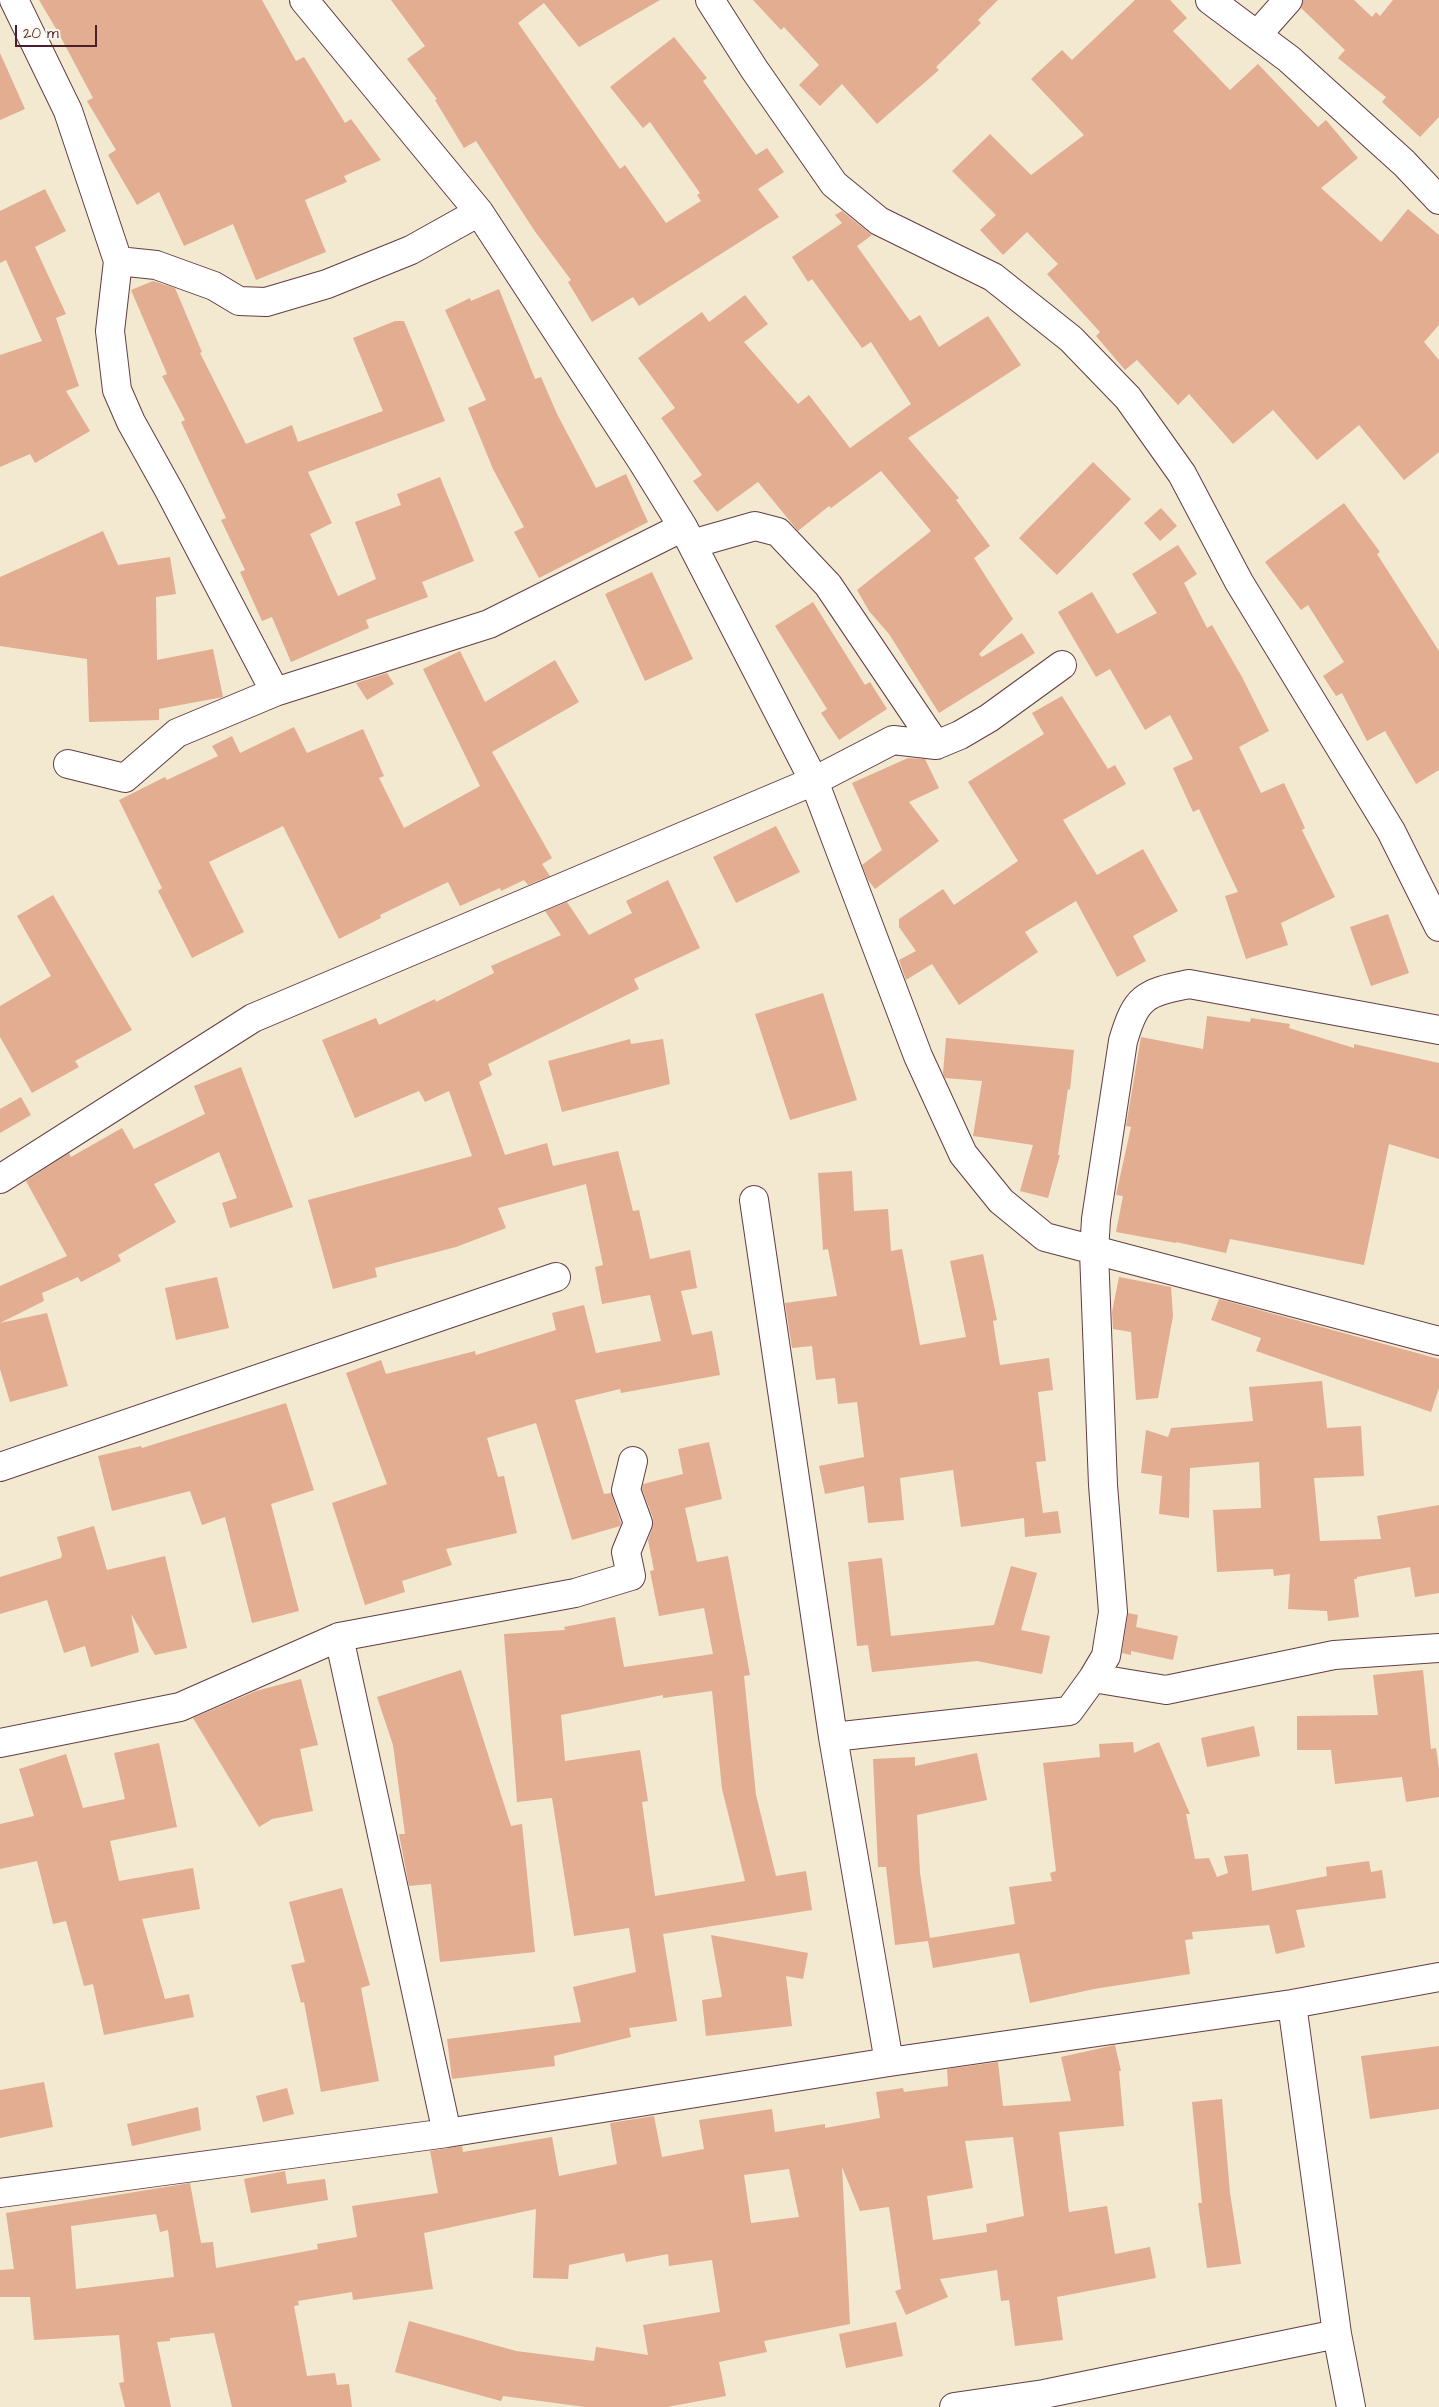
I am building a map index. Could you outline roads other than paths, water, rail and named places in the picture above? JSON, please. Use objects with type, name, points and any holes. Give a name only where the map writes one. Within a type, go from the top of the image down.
[{"type":"street","points":[[14,0],[68,111],[118,261],[110,331],[117,390],[131,422],[275,692]]},
{"type":"street","points":[[304,0],[479,212],[637,452],[687,536],[814,781],[918,1056],[963,1154],[1001,1201],[1045,1238],[1439,1341]]},
{"type":"street","points":[[710,0],[754,69],[834,184],[880,221],[993,277],[1071,338],[1128,398],[1182,474],[1239,582],[1392,831],[1439,927]]},
{"type":"street","points":[[1210,0],[1288,59],[1375,137],[1439,200]]},
{"type":"street","points":[[1257,35],[1288,0]]},
{"type":"street","points":[[118,261],[156,265],[214,286],[239,301],[266,302],[327,284],[411,250],[479,212]]},
{"type":"street","points":[[68,764],[125,778],[178,733],[275,692],[489,624],[687,536],[755,526],[778,532],[828,585],[936,746]]},
{"type":"street","points":[[0,1179],[253,1018],[814,781],[893,740],[936,746],[989,718],[1062,665]]},
{"type":"street","points":[[833,1736],[1069,1711],[1106,1656],[1113,1612],[1103,1485],[1094,1252],[1096,1219],[1123,1041],[1131,1014],[1148,994],[1189,984],[1439,1030]]},
{"type":"street","points":[[754,1200],[833,1736],[889,2062]]},
{"type":"street","points":[[0,1467],[556,1277]]},
{"type":"street","points":[[0,1743],[180,1707],[339,1638],[575,1593],[631,1576],[626,1552],[638,1523],[626,1490],[632,1461]]},
{"type":"street","points":[[339,1638],[447,2133]]},
{"type":"street","points":[[1093,1678],[1166,1690],[1334,1655],[1439,1648]]},
{"type":"street","points":[[0,2193],[447,2133],[889,2062],[1292,2004],[1439,1977]]},
{"type":"street","points":[[1292,2004],[1337,2334],[1351,2407]]},
{"type":"street","points":[[954,2407],[1045,2400],[1337,2334]]}]
